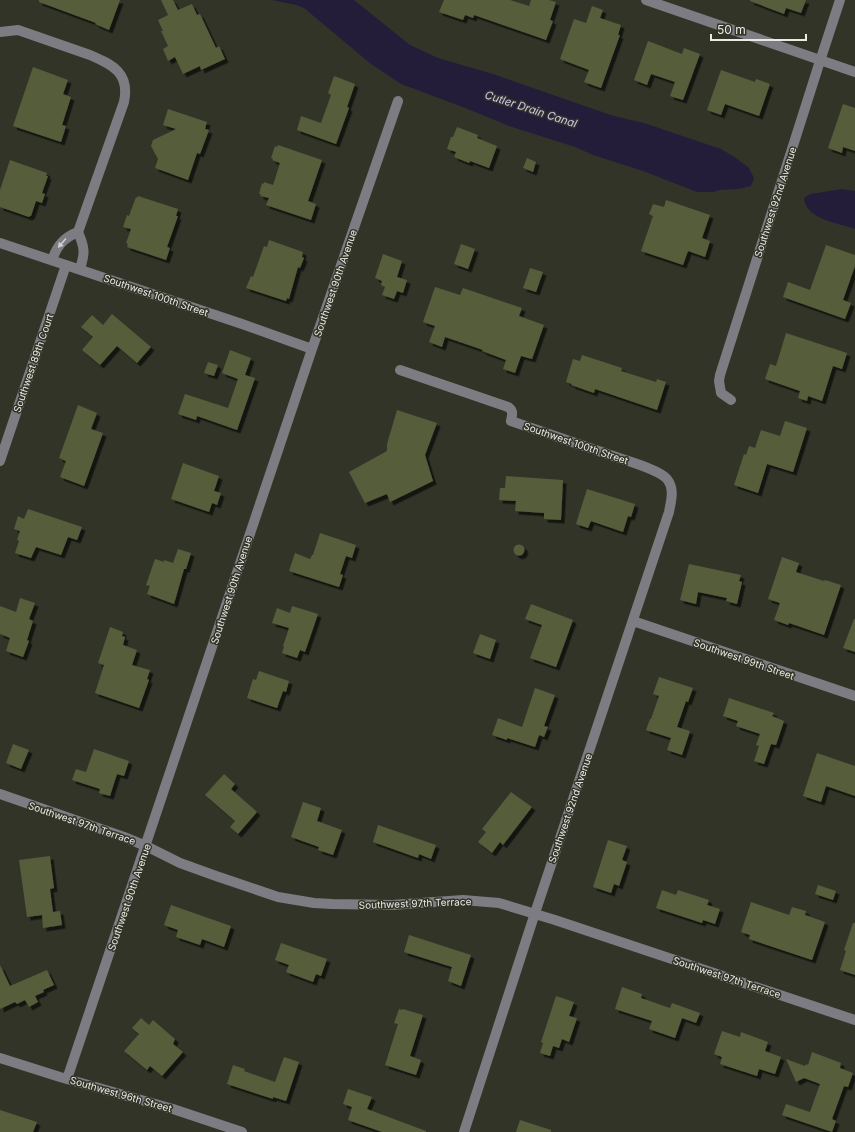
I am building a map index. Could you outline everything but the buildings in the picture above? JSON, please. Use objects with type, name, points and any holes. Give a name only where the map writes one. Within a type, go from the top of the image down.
[{"type":"street","points":[[646,0],[855,72]]},
{"type":"street","name":"Southwest 92nd Avenue","points":[[731,400],[721,393],[719,382],[720,375],[840,0]]},
{"type":"street","points":[[0,32],[18,30],[90,55],[114,68],[125,82],[125,97],[121,111],[78,232],[83,243],[84,252],[80,269]]},
{"type":"street","name":"Southwest 90th Avenue","points":[[67,1079],[312,349],[398,101]]},
{"type":"street","points":[[52,260],[58,247],[64,240],[69,235],[78,232]]},
{"type":"street","name":"Southwest 100th Street","points":[[0,243],[312,349]]},
{"type":"street","name":"Southwest 89th Court","points":[[0,461],[3,445],[66,265]]},
{"type":"street","name":"Southwest 100th Street","points":[[400,370],[508,407],[513,413],[511,422],[640,465],[666,478],[670,484]]},
{"type":"street","name":"Southwest 92nd Avenue","points":[[464,1132],[535,913],[669,512],[672,501],[670,484]]},
{"type":"street","name":"Southwest 99th Street","points":[[633,621],[855,696]]},
{"type":"street","name":"Southwest 97th Terrace","points":[[0,794],[124,837],[180,863],[278,897],[332,904],[371,905],[463,900],[499,903],[535,913],[855,1020]]},
{"type":"street","name":"Southwest 96th Street","points":[[0,1058],[173,1109],[242,1132]]},
{"type":"water","name":"Cutler Drain Canal","points":[[272,0],[354,0],[410,45],[438,58],[493,74],[614,116],[644,123],[721,149],[749,168],[754,178],[751,186],[713,192],[697,192],[643,171],[593,155],[575,147],[509,126],[401,84],[371,64],[304,8]]},
{"type":"water","points":[[842,189],[855,191],[855,229],[824,220],[811,211],[806,205],[804,198],[810,194]]}]
